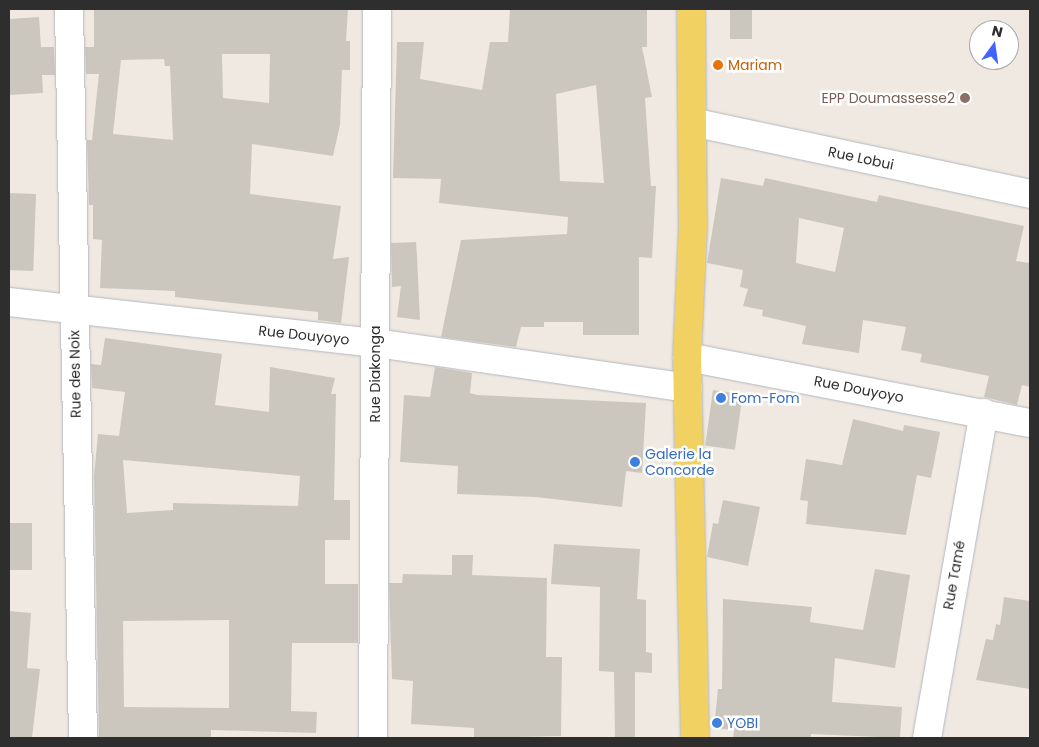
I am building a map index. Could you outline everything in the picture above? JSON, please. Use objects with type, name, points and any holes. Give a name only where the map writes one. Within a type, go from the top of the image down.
[{"type":"main road","points":[[691,9],[693,225],[687,357],[695,738]]},
{"type":"street","name":"Rue des Noix","points":[[69,9],[83,738]]},
{"type":"street","name":"Rue Diakonga","points":[[373,738],[377,9]]},
{"type":"street","name":"Rue Lobui","points":[[692,122],[1030,194]]},
{"type":"street","name":"Rue Douyoyo","points":[[9,302],[376,343],[688,388]]},
{"type":"street","name":"Rue Douyoyo","points":[[687,357],[1030,422]]},
{"type":"street","name":"Rue Tamé","points":[[926,738],[984,413]]},
{"type":"building","points":[[94,9],[348,9],[346,41],[350,41],[350,70],[342,70],[340,125],[333,156],[252,144],[250,194],[341,206],[333,259],[349,257],[341,323],[318,320],[318,312],[175,297],[175,291],[100,288],[102,240],[93,239],[93,205],[89,205],[87,140],[92,140],[99,74],[86,74],[85,47],[94,47]],"holes":[[[222,54],[270,54],[269,103],[223,98]],[[164,59],[165,66],[170,66],[173,140],[113,134],[121,60]]]},
{"type":"building","points":[[510,9],[647,9],[647,47],[642,47],[652,97],[645,98],[651,186],[656,186],[652,258],[639,257],[639,335],[583,335],[583,322],[544,322],[544,327],[521,327],[516,347],[441,337],[461,240],[567,234],[568,217],[439,203],[441,179],[393,178],[397,42],[424,42],[420,79],[482,90],[490,42],[508,42]],"holes":[[[596,85],[604,183],[560,181],[556,94]]]},
{"type":"building","points":[[730,9],[752,9],[752,39],[730,39]]},
{"type":"building","points":[[39,17],[41,47],[54,47],[55,75],[42,75],[43,93],[9,95],[9,19]]},
{"type":"building","points":[[721,178],[763,186],[765,178],[877,202],[879,195],[1024,226],[1016,261],[1030,263],[1030,387],[1022,385],[1017,405],[984,397],[989,376],[920,362],[922,354],[901,350],[906,327],[863,320],[859,353],[802,344],[806,326],[762,316],[763,310],[743,306],[748,289],[740,287],[743,270],[707,263]],"holes":[[[799,218],[844,228],[835,272],[796,263]]]},
{"type":"building","points":[[9,193],[36,194],[33,271],[9,270]]},
{"type":"building","points":[[416,242],[420,320],[397,317],[401,286],[392,287],[391,243]]},
{"type":"building","points":[[105,338],[222,354],[215,405],[269,412],[270,367],[335,378],[331,394],[336,394],[334,500],[350,500],[350,540],[325,540],[325,584],[358,584],[358,643],[292,643],[291,711],[317,712],[316,733],[211,730],[211,738],[99,738],[94,476],[98,434],[119,436],[125,392],[92,388],[91,364],[101,365]],"holes":[[[123,460],[300,476],[298,506],[173,503],[173,510],[127,513]],[[229,620],[229,708],[124,707],[123,621]]]},
{"type":"building","points":[[435,367],[472,373],[470,393],[477,395],[646,403],[642,473],[626,471],[622,507],[536,497],[457,494],[458,466],[400,462],[404,395],[430,397]]},
{"type":"building","points":[[713,390],[743,394],[735,450],[705,445]]},
{"type":"building","points":[[853,419],[903,431],[904,425],[940,432],[931,478],[917,475],[906,535],[806,524],[808,501],[800,500],[806,459],[842,465]]},
{"type":"building","points":[[723,500],[760,507],[748,566],[707,557],[713,523],[718,524]]},
{"type":"building","points":[[9,523],[32,523],[32,570],[9,570]]},
{"type":"building","points":[[554,544],[640,549],[637,599],[646,600],[646,652],[652,653],[652,673],[635,672],[635,738],[615,738],[614,672],[599,671],[600,587],[551,584]]},
{"type":"building","points":[[452,555],[473,555],[472,575],[547,578],[546,657],[562,657],[561,736],[474,738],[474,728],[411,724],[413,681],[392,679],[389,583],[402,583],[403,574],[452,575]]},
{"type":"building","points":[[875,569],[910,575],[895,668],[835,658],[832,702],[902,707],[900,738],[811,734],[811,738],[733,738],[734,730],[714,728],[718,689],[722,689],[723,599],[812,607],[810,622],[863,630]]},
{"type":"building","points":[[1004,597],[1030,601],[1030,689],[976,680],[986,639],[993,640],[996,624],[1000,625]]},
{"type":"building","points":[[9,611],[31,613],[27,668],[40,669],[32,738],[9,738]]},
{"type":"place","name":"Mariam","points":[[718,65]]},
{"type":"place","name":"EPP Doumassesse2","points":[[965,98]]},
{"type":"place","name":"Fom-Fom","points":[[721,398]]},
{"type":"place","name":"Galerie la Concorde","points":[[635,462]]},
{"type":"place","name":"YOBI","points":[[717,723]]}]
